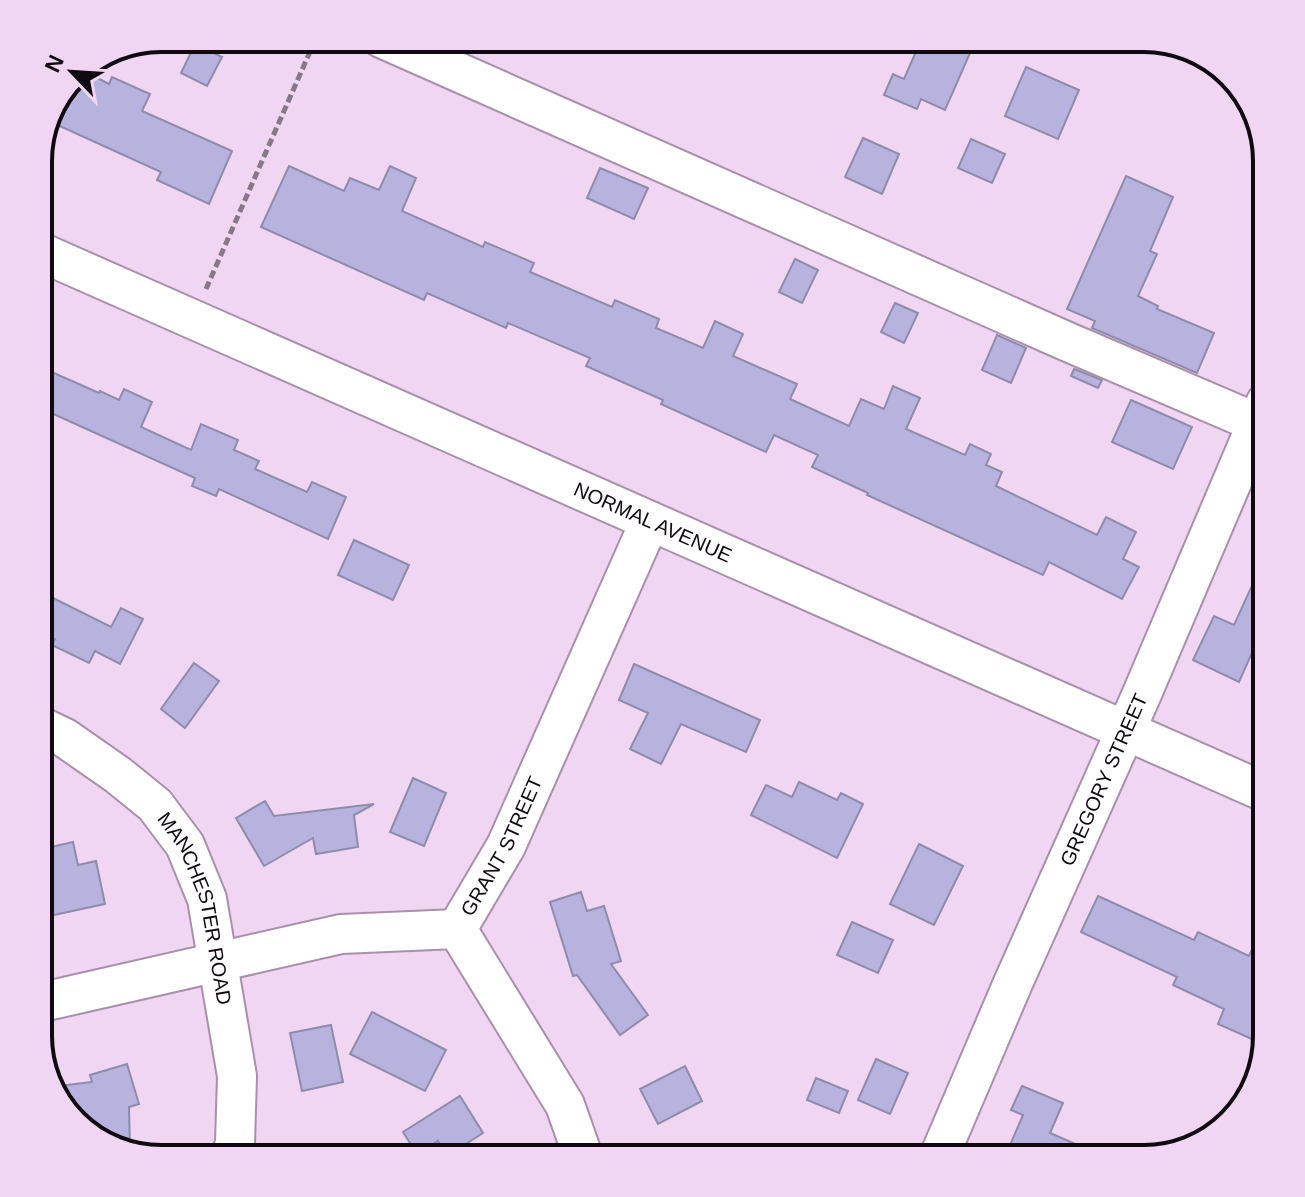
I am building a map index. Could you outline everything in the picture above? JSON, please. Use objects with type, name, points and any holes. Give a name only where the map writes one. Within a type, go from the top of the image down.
[{"type":"street","points":[[413,52],[1010,317],[1253,409]]},
{"type":"street","name":"NORMAL AVENUE","points":[[52,257],[1253,787]]},
{"type":"street","name":"GREGORY STREET","points":[[944,1145],[1253,433]]},
{"type":"street","name":"GRANT STREET","points":[[579,1145],[565,1105],[457,929],[506,846],[650,521]]},
{"type":"street","name":"MANCHESTER ROAD","points":[[52,732],[118,775],[155,805],[185,845],[207,899],[237,1076],[234,1145]]},
{"type":"street","points":[[52,1000],[341,934],[457,929]]},
{"type":"path","points":[[193,319],[310,52]]},
{"type":"building","points":[[191,52],[212,52],[222,57],[207,86],[181,73]]},
{"type":"building","points":[[916,52],[970,52],[945,110],[921,99],[917,109],[884,95],[893,74],[904,79]]},
{"type":"building","points":[[1026,67],[1079,90],[1058,139],[1005,116]]},
{"type":"building","points":[[112,77],[150,94],[142,111],[232,151],[209,204],[157,180],[161,172],[59,126],[64,112],[112,112]]},
{"type":"building","points":[[863,138],[899,154],[882,194],[845,177]]},
{"type":"building","points":[[971,139],[1005,154],[992,183],[958,168]]},
{"type":"building","points":[[289,166],[344,191],[350,178],[379,190],[390,166],[416,178],[402,211],[483,247],[485,242],[534,263],[530,272],[612,307],[615,300],[659,319],[656,328],[703,348],[715,321],[743,334],[733,356],[797,384],[790,399],[849,426],[861,399],[884,409],[893,386],[920,398],[906,429],[965,455],[970,444],[991,454],[986,465],[1002,472],[996,486],[1097,535],[1106,517],[1136,532],[1123,559],[1139,567],[1122,599],[1049,562],[1043,575],[812,467],[818,455],[774,435],[766,452],[661,404],[663,400],[586,366],[590,358],[508,323],[506,328],[427,293],[424,300],[261,227]]},
{"type":"building","points":[[600,168],[648,188],[634,219],[587,198]]},
{"type":"building","points":[[1126,176],[1173,197],[1150,251],[1157,254],[1138,296],[1158,306],[1157,309],[1214,333],[1197,373],[1092,328],[1095,321],[1067,309]]},
{"type":"building","points":[[795,259],[818,270],[802,303],[779,292]]},
{"type":"building","points":[[895,303],[918,313],[904,343],[881,332]]},
{"type":"building","points":[[997,335],[1026,348],[1011,383],[982,370]]},
{"type":"building","points":[[1074,369],[1102,380],[1098,388],[1071,376]]},
{"type":"building","points":[[52,372],[119,400],[124,389],[152,402],[141,427],[191,450],[201,424],[238,440],[234,450],[259,461],[255,469],[307,492],[312,482],[346,497],[328,539],[219,489],[216,496],[192,486],[195,478],[52,413]]},
{"type":"building","points":[[1131,400],[1192,427],[1173,469],[1112,442]]},
{"type":"building","points":[[354,540],[409,565],[393,600],[338,575]]},
{"type":"building","points":[[1253,584],[1253,650],[1239,682],[1193,660],[1214,616],[1234,625]]},
{"type":"building","points":[[52,598],[111,627],[121,608],[143,619],[120,664],[95,651],[89,663],[52,645],[55,639],[52,638]]},
{"type":"building","points":[[194,663],[219,681],[185,728],[161,709]]},
{"type":"building","points":[[634,664],[760,720],[746,752],[681,724],[661,764],[630,749],[648,713],[619,700]]},
{"type":"building","points":[[413,778],[446,793],[424,846],[390,832]]},
{"type":"building","points":[[799,782],[837,800],[841,793],[863,804],[837,858],[751,815],[766,785],[792,797]]},
{"type":"building","points":[[265,801],[274,816],[374,804],[354,815],[358,847],[316,854],[313,838],[264,866],[236,818]]},
{"type":"building","points":[[73,842],[78,865],[96,861],[105,904],[52,915],[52,847]]},
{"type":"building","points":[[919,844],[963,866],[934,925],[890,904]]},
{"type":"building","points":[[581,892],[587,911],[604,906],[621,961],[611,964],[648,1015],[620,1035],[577,975],[573,976],[550,902]]},
{"type":"building","points":[[1098,896],[1194,940],[1198,932],[1249,956],[1253,948],[1253,1039],[1218,1024],[1224,1009],[1173,985],[1177,977],[1081,932]]},
{"type":"building","points":[[852,922],[893,940],[878,973],[837,955]]},
{"type":"building","points":[[372,1012],[446,1050],[425,1091],[350,1054]]},
{"type":"building","points":[[331,1025],[343,1082],[302,1091],[290,1033]]},
{"type":"building","points":[[876,1059],[908,1073],[890,1114],[858,1100]]},
{"type":"building","points":[[127,1064],[139,1104],[129,1107],[130,1140],[101,1127],[84,1113],[64,1085],[92,1082],[90,1075]]},
{"type":"building","points":[[685,1066],[702,1101],[658,1124],[640,1089]]},
{"type":"building","points":[[816,1078],[848,1091],[839,1113],[807,1100]]},
{"type":"building","points":[[1022,1086],[1063,1103],[1050,1133],[1078,1145],[1010,1145],[1023,1115],[1011,1110]]},
{"type":"building","points":[[460,1096],[483,1133],[464,1145],[440,1145],[438,1141],[432,1145],[411,1145],[403,1132]]}]
